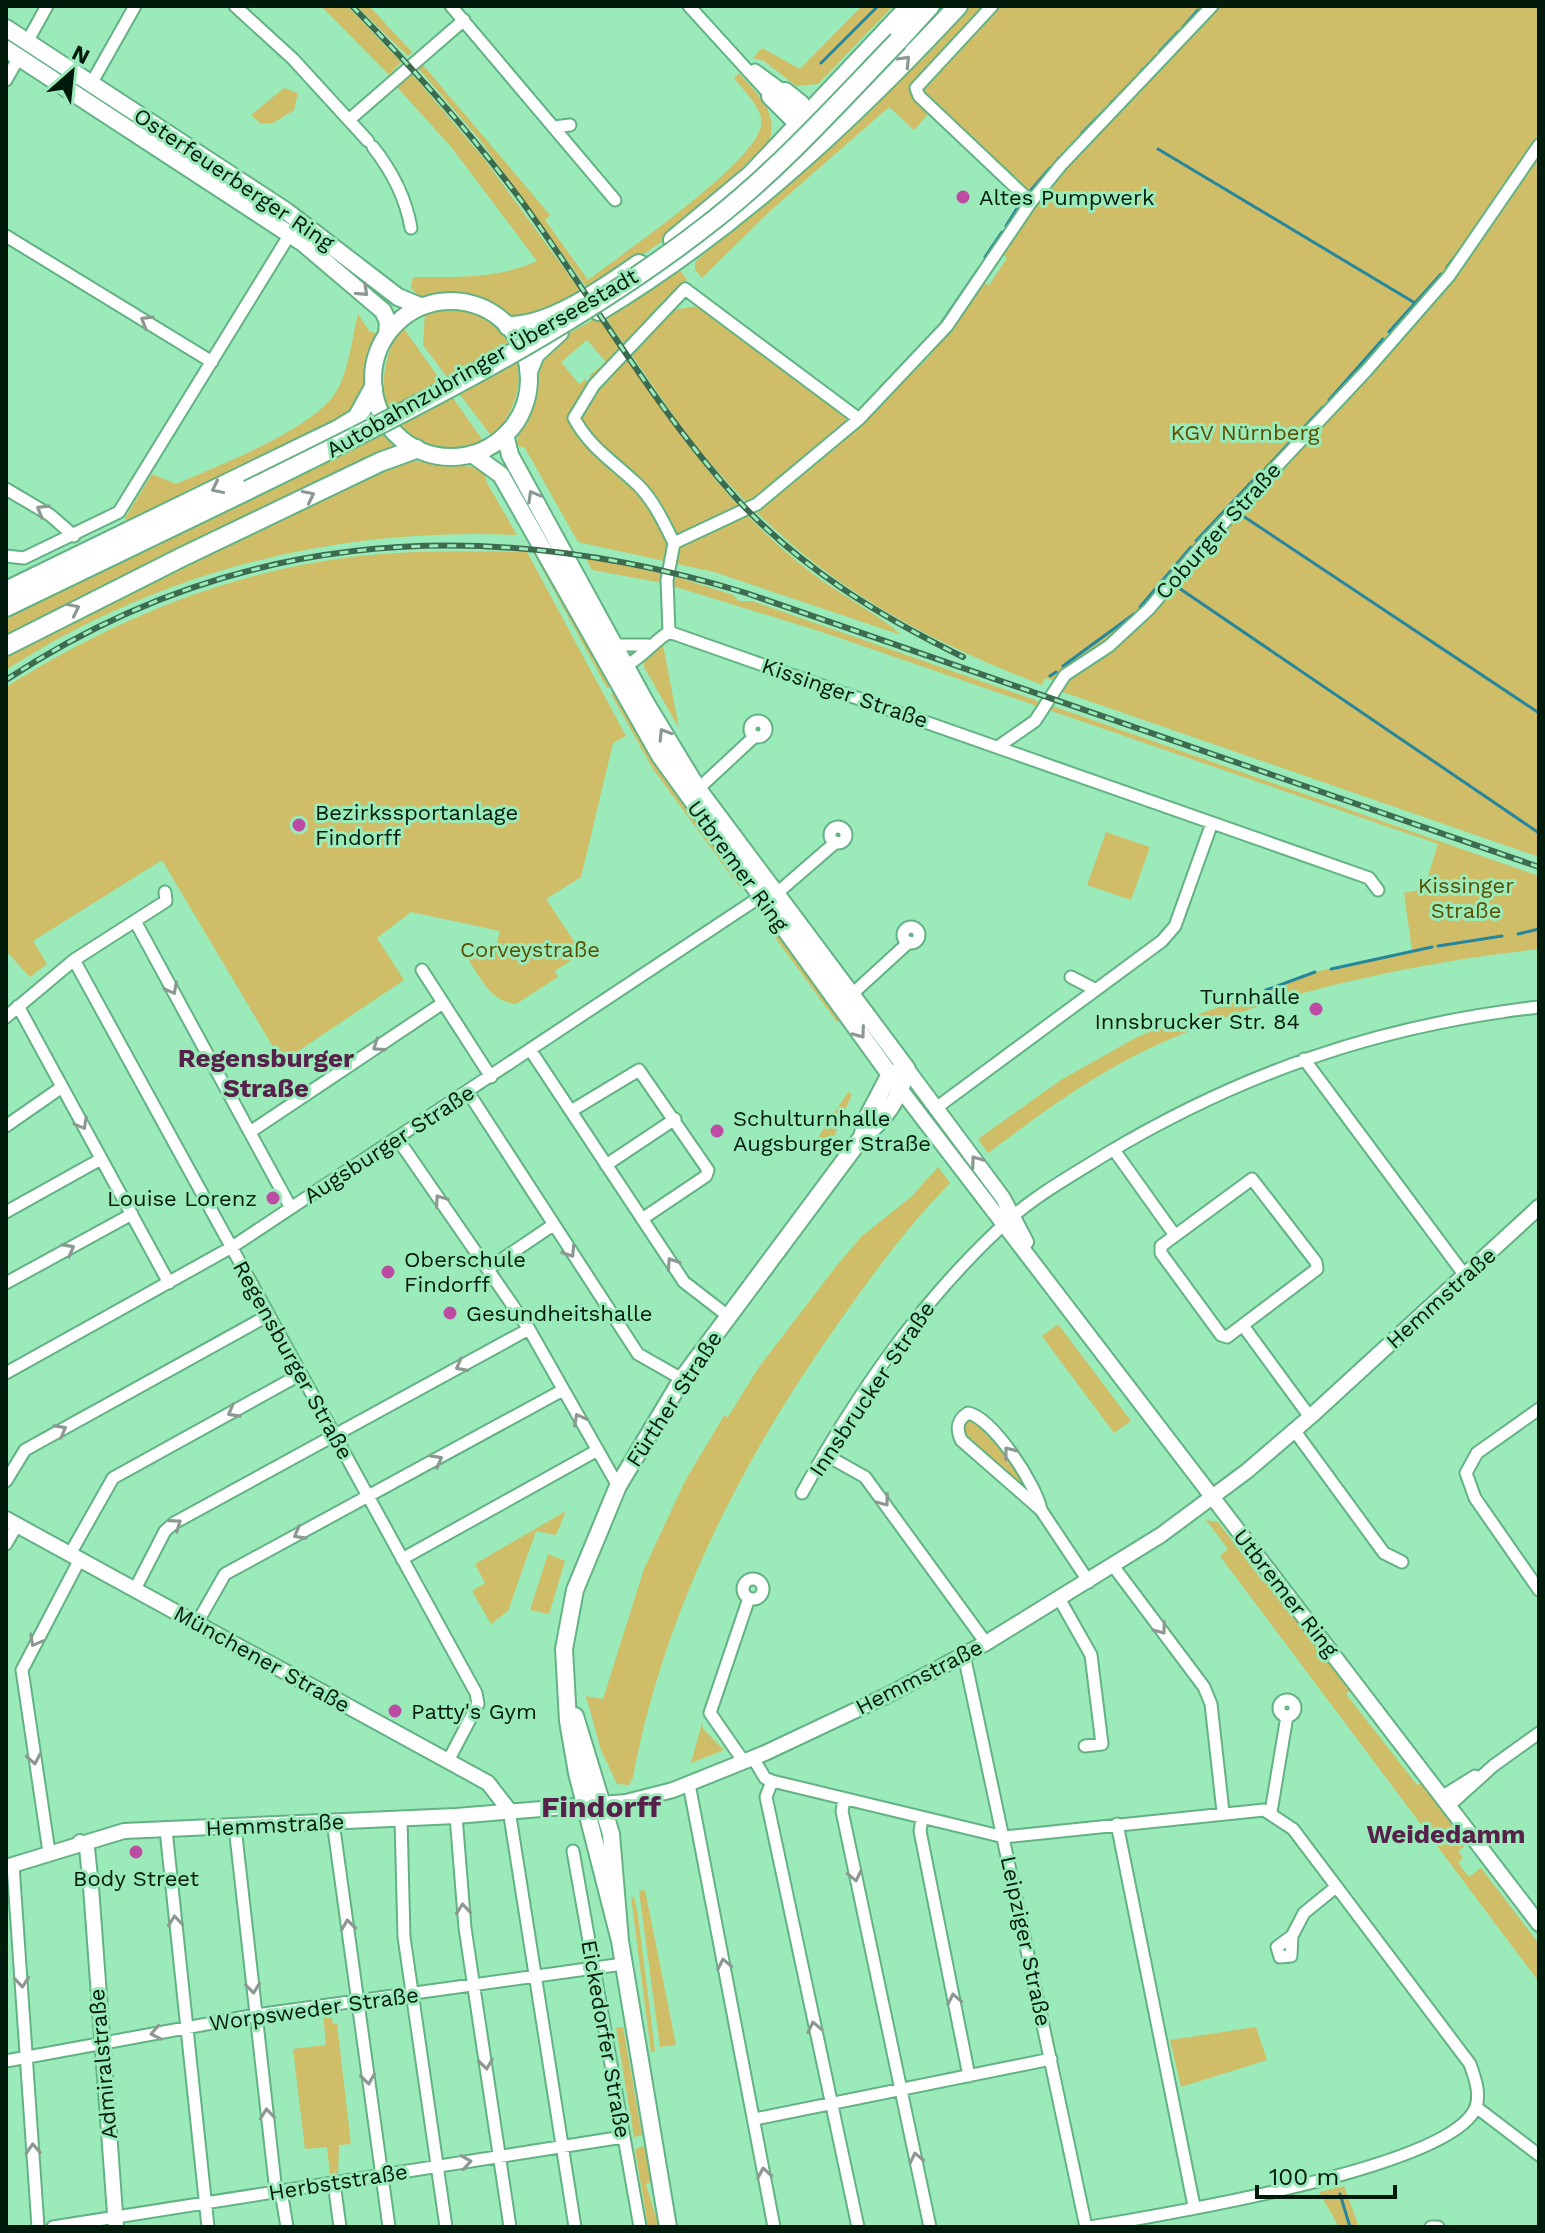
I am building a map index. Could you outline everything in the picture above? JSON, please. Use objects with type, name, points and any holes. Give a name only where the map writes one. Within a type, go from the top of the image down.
[{"type":"highway","points":[[508,326],[528,327],[553,317],[636,267],[677,238],[807,121],[833,88],[910,6]]},
{"type":"highway","name":"Autobahnzubringer Überseestadt","points":[[6,607],[248,490],[450,386],[575,314],[657,262],[753,187],[930,6]]},
{"type":"highway","points":[[529,369],[535,354],[547,341],[653,277],[801,162],[958,6]]},
{"type":"highway","points":[[778,94],[833,88]]},
{"type":"highway","points":[[778,94],[807,121],[837,128]]},
{"type":"highway","points":[[772,152],[777,137],[778,94]]},
{"type":"highway","points":[[801,162],[807,121]]},
{"type":"highway","points":[[6,591],[339,429],[357,418],[373,389]]},
{"type":"highway","points":[[6,646],[62,614],[380,462],[416,449]]},
{"type":"highway","name":"Autobahnzubringer Überseestadt","points":[[6,613],[54,585]]},
{"type":"main road","name":"Osterfeuerberger Ring","points":[[6,28],[17,50],[286,211],[398,297],[420,306]]},
{"type":"main road","name":"Osterfeuerberger Ring","points":[[17,50],[91,84],[131,120],[290,234],[377,305],[388,322],[387,334]]},
{"type":"main road","points":[[461,301],[495,314],[508,326],[521,345],[529,369],[525,404],[505,435],[472,454],[434,455],[416,449],[391,430],[377,405],[373,389],[376,363],[387,334],[400,319],[420,306],[461,301]]},
{"type":"main road","name":"Utbremer Ring","points":[[505,435],[510,455],[626,667],[698,789],[768,895],[898,1072]]},
{"type":"main road","name":"Utbremer Ring","points":[[472,454],[501,475],[660,756],[850,996],[898,1072]]},
{"type":"main road","name":"Fürther Straße","points":[[595,1806],[577,1773],[564,1649],[569,1609],[589,1551],[618,1486],[682,1379],[862,1137],[876,1126],[901,1090],[898,1072]]},
{"type":"main road","name":"Fürther Straße","points":[[862,1137],[867,1118],[898,1072]]},
{"type":"main road","name":"Eickedorfer Straße","points":[[595,1806],[668,2227]]},
{"type":"street","points":[[6,80],[17,50],[47,6]]},
{"type":"street","points":[[91,84],[135,6]]},
{"type":"street","points":[[235,6],[293,59],[370,144],[396,185],[408,211],[411,228]]},
{"type":"street","points":[[451,6],[615,200]]},
{"type":"street","points":[[689,6],[778,94]]},
{"type":"street","points":[[992,6],[916,88],[919,96],[1031,202]]},
{"type":"street","points":[[674,543],[757,504],[859,419],[947,326],[1031,202],[1068,158],[1212,6]]},
{"type":"street","points":[[350,119],[464,20]]},
{"type":"street","points":[[554,127],[570,125]]},
{"type":"street","name":"Coburger Straße","points":[[999,746],[1035,721],[1065,675],[1109,646],[1149,609],[1200,548],[1366,371],[1449,276],[1539,145]]},
{"type":"street","points":[[6,556],[24,558],[119,512],[290,234]]},
{"type":"street","points":[[6,236],[212,362]]},
{"type":"street","points":[[607,667],[626,667],[648,645],[669,632],[667,580],[674,543],[658,510],[639,486],[599,453],[574,418],[594,385],[685,289],[859,419]]},
{"type":"street","points":[[6,489],[57,520],[74,536]]},
{"type":"street","name":"Kissinger Straße","points":[[669,632],[1369,878],[1378,890]]},
{"type":"street","points":[[614,645],[648,645]]},
{"type":"street","name":"Utbremer Ring","points":[[698,789],[755,736]]},
{"type":"street","points":[[936,1108],[1162,941],[1175,926],[1212,823]]},
{"type":"street","name":"Utbremer Ring","points":[[768,895],[836,842]]},
{"type":"street","name":"Augsburger Straße","points":[[6,1373],[232,1247],[768,895]]},
{"type":"street","points":[[6,1017],[74,960],[169,896]]},
{"type":"street","points":[[135,921],[291,1208]]},
{"type":"street","points":[[850,996],[909,942]]},
{"type":"street","name":"Regensburger Straße","points":[[74,960],[368,1496],[478,1704],[448,1761]]},
{"type":"street","points":[[422,970],[491,1077]]},
{"type":"street","points":[[1071,977],[1096,990]]},
{"type":"street","points":[[250,1132],[443,1003]]},
{"type":"street","points":[[18,1006],[169,1283]]},
{"type":"street","name":"Innsbrucker Straße","points":[[802,1493],[824,1454],[920,1312],[1008,1221],[1114,1150],[1203,1101],[1304,1059],[1401,1029],[1539,1007]]},
{"type":"street","points":[[531,1051],[684,1282],[728,1316]]},
{"type":"street","points":[[1304,1059],[1466,1277]]},
{"type":"street","points":[[571,1111],[634,1070],[639,1070],[675,1119],[708,1170],[706,1176],[642,1219]]},
{"type":"street","name":"Utbremer Ring","points":[[898,1072],[936,1108],[1035,1261],[1211,1498],[1539,1924]]},
{"type":"street","points":[[6,1126],[62,1087]]},
{"type":"street","name":"Utbremer Ring","points":[[901,1090],[1008,1221]]},
{"type":"street","points":[[468,1092],[638,1354],[682,1379]]},
{"type":"street","points":[[606,1165],[675,1119]]},
{"type":"street","points":[[397,1138],[529,1329],[618,1486]]},
{"type":"street","points":[[1114,1150],[1174,1234]]},
{"type":"street","points":[[6,1212],[101,1159]]},
{"type":"street","points":[[1252,1179],[1316,1262],[1314,1274],[1244,1327],[1232,1336],[1221,1335],[1161,1253],[1161,1246],[1252,1179]]},
{"type":"street","name":"Hemmstraße","points":[[13,1865],[49,1852],[166,1830],[595,1806],[689,1784],[749,1760],[888,1695],[964,1655],[1114,1567],[1211,1498],[1310,1417],[1539,1207]]},
{"type":"street","points":[[6,1283],[132,1214]]},
{"type":"street","points":[[488,1269],[553,1225]]},
{"type":"street","points":[[6,1481],[25,1450],[269,1315]]},
{"type":"street","points":[[1244,1327],[1310,1417]]},
{"type":"street","points":[[135,1589],[165,1531],[174,1523],[529,1329]]},
{"type":"street","points":[[49,1852],[21,1682],[25,1659],[56,1604],[75,1556],[113,1478],[301,1374]]},
{"type":"street","points":[[197,1623],[225,1574],[563,1390]]},
{"type":"street","points":[[1539,1409],[1477,1453],[1466,1473],[1475,1498],[1539,1590]]},
{"type":"street","points":[[1041,1510],[1035,1489],[983,1419],[968,1413],[961,1417],[958,1424],[961,1440],[1041,1510],[1089,1582]]},
{"type":"street","points":[[1294,1430],[1384,1553],[1402,1562]]},
{"type":"street","points":[[402,1559],[596,1451]]},
{"type":"street","points":[[824,1454],[865,1477],[986,1643]]},
{"type":"street","points":[[6,1544],[11,1522]]},
{"type":"street","name":"Münchener Straße","points":[[11,1522],[488,1783],[509,1810]]},
{"type":"street","points":[[1114,1567],[1204,1687],[1211,1704],[1223,1812]]},
{"type":"street","points":[[749,1598],[710,1713],[765,1778],[844,1800],[1004,1837],[1223,1812],[1271,1812],[1293,1829],[1470,2064],[1476,2087],[1476,2107],[1448,2135],[1374,2166],[1312,2184],[1088,2227]]},
{"type":"street","points":[[1060,1600],[1091,1655],[1102,1744],[1085,1746]]},
{"type":"street","name":"Leipziger Straße","points":[[964,1655],[1088,2227]]},
{"type":"street","points":[[1271,1812],[1287,1716]]},
{"type":"street","points":[[1446,1800],[1539,1733]]},
{"type":"street","points":[[772,1781],[766,1797],[858,2227]]},
{"type":"street","points":[[689,1784],[774,2227]]},
{"type":"street","points":[[844,1800],[842,1811],[930,2227]]},
{"type":"street","points":[[509,1810],[575,2227]]},
{"type":"street","points":[[456,1816],[465,1928],[510,2227]]},
{"type":"street","points":[[922,1818],[920,1831],[969,2076]]},
{"type":"street","points":[[401,1819],[404,1937],[446,2227]]},
{"type":"street","points":[[333,1822],[389,2227]]},
{"type":"street","points":[[1117,1824],[1194,2206]]},
{"type":"street","points":[[235,1827],[279,2192],[287,2227]]},
{"type":"street","points":[[166,1830],[208,2227]]},
{"type":"street","name":"Hemmstraße","points":[[13,1865],[81,1847]]},
{"type":"street","name":"Admiralstraße","points":[[81,1847],[90,1902],[116,2222]]},
{"type":"street","name":"Eickedorfer Straße","points":[[573,1851],[640,2227]]},
{"type":"street","points":[[13,1865],[38,2227]]},
{"type":"street","points":[[1292,1936],[1304,1913],[1336,1887]]},
{"type":"street","name":"Worpsweder Straße","points":[[6,2061],[256,2015],[412,1996],[623,1964]]},
{"type":"street","points":[[755,2119],[1051,2059]]},
{"type":"street","points":[[1476,2107],[1539,2155]]},
{"type":"street","name":"Herbststraße","points":[[53,2227],[116,2222],[205,2203],[623,2137]]},
{"type":"street","points":[[334,2183],[340,2227]]},
{"type":"street","points":[[1431,2227],[1438,2227]]},
{"type":"green space","points":[[321,6],[348,7],[401,62],[389,75]]},
{"type":"green space","points":[[356,6],[369,6],[412,52],[408,56]]},
{"type":"green space","points":[[862,6],[893,6],[818,84],[796,86],[764,61],[753,58],[762,48],[800,69]]},
{"type":"green space","name":"KGV Nürnberg","points":[[967,6],[1539,6],[1539,857],[1060,691],[1064,683],[1045,678],[1042,685],[950,646],[908,624],[830,575],[757,512],[692,440],[613,329],[604,313],[678,268],[687,279],[681,290],[631,343],[636,349],[672,310],[698,306],[860,425],[929,357],[983,283],[989,285],[1007,258],[1003,254],[1034,203],[930,112],[914,130],[889,107],[770,211],[702,278],[695,269],[695,262],[851,127]]},
{"type":"green space","points":[[423,65],[550,215],[545,220],[588,280],[713,184],[754,142],[761,119],[756,106],[734,78],[739,73],[767,109],[770,138],[766,151],[671,235],[590,292],[480,140],[418,68]]},
{"type":"green space","points":[[412,74],[485,160],[582,293],[543,315],[513,318],[478,299],[459,294],[421,298],[411,288],[413,277],[492,274],[537,261],[452,148],[397,87]]},
{"type":"green space","points":[[284,88],[298,93],[294,110],[273,123],[261,124],[251,115]]},
{"type":"green space","points":[[444,307],[470,311],[490,321],[505,335],[515,353],[519,374],[516,395],[507,417],[492,437],[423,345],[425,312]]},
{"type":"green space","points":[[358,314],[369,331],[378,334],[361,398],[351,413],[127,522],[125,518],[152,474],[176,484],[263,446],[324,406],[336,392],[344,374]]},
{"type":"green space","points":[[598,317],[671,422],[753,521],[817,577],[901,635],[714,572],[578,542],[525,448],[515,445],[529,410],[539,361],[552,343]],"holes":[[[587,340],[606,362],[589,376],[592,380],[620,362],[593,395],[581,418],[603,448],[580,434],[569,415],[588,386],[586,379],[579,384],[561,362]]]},
{"type":"green space","points":[[402,326],[484,442],[462,449],[441,450],[422,445],[406,436],[394,422],[386,404],[384,383],[389,351]]},
{"type":"green space","points":[[384,431],[400,447],[6,636],[6,620],[25,608]]},
{"type":"green space","points":[[415,461],[483,468],[487,483],[517,535],[449,534],[382,539],[316,548],[251,562],[125,606],[64,635],[6,670],[6,654],[17,646],[393,464]]},
{"type":"green space","name":"Bezirkssportanlage Findorff","points":[[527,552],[626,736],[613,743],[581,877],[546,899],[582,953],[555,971],[558,977],[516,1004],[500,999],[469,961],[497,943],[500,931],[411,912],[377,938],[404,980],[282,1062],[162,860],[33,941],[47,964],[30,977],[6,951],[6,687],[45,663],[126,622],[168,604],[255,576],[299,565],[367,555]]},
{"type":"green space","points":[[533,552],[537,552],[611,686],[607,688]]},
{"type":"green space","points":[[585,557],[674,576],[733,595],[739,601],[752,601],[1539,876],[1539,949],[1387,973],[1233,1015],[1140,1053],[1100,1075],[988,1153],[978,1139],[1061,1080],[1139,1036],[1315,972],[1412,951],[1404,893],[1424,889],[1438,844],[825,633],[663,583],[592,570]]},
{"type":"green space","points":[[663,645],[679,728],[644,667],[644,661]]},
{"type":"green space","points":[[615,692],[657,768],[735,872],[743,886],[741,889],[653,769],[611,694]]},
{"type":"green space","points":[[1106,832],[1150,847],[1131,900],[1087,885]]},
{"type":"green space","points":[[774,929],[840,1020],[837,1022],[771,932]]},
{"type":"green space","points":[[848,1092],[852,1094],[824,1154],[813,1145]]},
{"type":"green space","points":[[938,1167],[950,1183],[890,1252],[837,1325],[738,1484],[686,1597],[664,1656],[633,1777],[629,1785],[617,1784],[601,1750],[586,1696],[603,1699],[644,1569],[686,1479],[724,1416],[728,1417],[759,1367],[838,1264],[861,1237],[911,1197]]},
{"type":"green space","points":[[1058,1324],[1131,1421],[1114,1433],[1042,1336]]},
{"type":"green space","points":[[973,1416],[996,1440],[1037,1501],[966,1442],[962,1422]]},
{"type":"green space","points":[[566,1511],[556,1535],[536,1531],[508,1611],[491,1624],[472,1591],[485,1583],[475,1564]]},
{"type":"green space","points":[[1206,1520],[1218,1522],[1263,1582],[1267,1578],[1352,1688],[1346,1694],[1417,1785],[1424,1781],[1469,1843],[1458,1851],[1463,1858],[1458,1863],[1469,1877],[1481,1868],[1539,1944],[1539,1982],[1220,1556],[1228,1549]]},
{"type":"green space","points":[[548,1554],[565,1561],[549,1614],[530,1610]]},
{"type":"green space","points":[[702,1723],[703,1729],[724,1750],[691,1763]]},
{"type":"green space","points":[[645,1890],[676,2045],[660,2047],[639,1891]]},
{"type":"green space","points":[[631,1897],[634,1897],[638,1916],[655,2051],[651,2052]]},
{"type":"green space","points":[[331,2013],[333,2024],[337,2024],[351,2144],[339,2145],[338,2175],[330,2176],[327,2147],[305,2149],[293,2049],[326,2045],[323,2014]]},
{"type":"green space","points":[[623,2027],[642,2135],[634,2137],[616,2028]]},
{"type":"green space","points":[[1256,2027],[1267,2060],[1181,2087],[1170,2040]]},
{"type":"green space","points":[[644,2146],[651,2182],[646,2184],[659,2227],[648,2227],[635,2149]]},
{"type":"green space","points":[[1344,2186],[1359,2227],[1339,2227],[1319,2192]]},
{"type":"waterway","points":[[821,63],[878,6]]},
{"type":"waterway","points":[[1183,27],[1198,10]]},
{"type":"waterway","points":[[1160,51],[1178,32]]},
{"type":"waterway","points":[[1146,67],[1156,56]]},
{"type":"waterway","points":[[1138,76],[1143,69]]},
{"type":"waterway","points":[[1120,94],[1135,79]]},
{"type":"waterway","points":[[1111,103],[1117,97]]},
{"type":"waterway","points":[[1082,133],[1105,110]]},
{"type":"waterway","points":[[1158,149],[1415,303]]},
{"type":"waterway","points":[[1056,162],[1059,158]]},
{"type":"waterway","points":[[1031,190],[1050,168]]},
{"type":"waterway","points":[[1006,226],[1021,202]]},
{"type":"waterway","points":[[985,257],[1002,232]]},
{"type":"waterway","points":[[1447,267],[1462,248]]},
{"type":"waterway","points":[[938,328],[979,268]]},
{"type":"waterway","points":[[1389,332],[1441,274]]},
{"type":"waterway","points":[[1329,400],[1383,339]]},
{"type":"waterway","points":[[881,387],[893,375]]},
{"type":"waterway","points":[[1265,469],[1323,407]]},
{"type":"waterway","points":[[1196,541],[1258,475]]},
{"type":"waterway","points":[[1240,514],[1539,713]]},
{"type":"waterway","points":[[1140,607],[1191,547]]},
{"type":"waterway","points":[[1176,586],[1539,833]]},
{"type":"waterway","points":[[1063,666],[1134,614]]},
{"type":"waterway","points":[[1050,676],[1056,672]]},
{"type":"waterway","points":[[1518,934],[1539,929]]},
{"type":"waterway","points":[[1438,946],[1502,936]]},
{"type":"waterway","points":[[1331,969],[1432,947]]},
{"type":"waterway","points":[[1266,990],[1315,972]]},
{"type":"waterway","points":[[1340,2194],[1350,2227]]},
{"type":"railway","points":[[352,6],[483,151],[523,203],[652,391],[736,498],[813,568],[901,625],[963,657]]},
{"type":"railway","points":[[6,680],[93,629],[182,591],[273,565],[366,550],[459,546],[554,552],[650,568],[746,593],[1539,867]]},
{"type":"place","name":"Altes Pumpwerk","points":[[963,197]]},
{"type":"place","name":"Bezirkssportanlage Findorff","points":[[299,825]]},
{"type":"place","name":"Turnhalle Innsbrucker Str. 84","points":[[1316,1009]]},
{"type":"place","name":"Schulturnhalle Augsburger Straße","points":[[717,1131]]},
{"type":"place","name":"Louise Lorenz","points":[[273,1198]]},
{"type":"place","name":"Oberschule Findorff","points":[[388,1272]]},
{"type":"place","name":"Gesundheitshalle","points":[[450,1313]]},
{"type":"place","name":"Patty's Gym","points":[[395,1711]]},
{"type":"place","name":"Body Street","points":[[136,1852]]},
{"type":"district","name":"Regensburger Straße","points":[[266,1073]]},
{"type":"district","name":"Findorff","points":[[601,1806]]},
{"type":"district","name":"Weidedamm","points":[[1446,1834]]},
{"type":"park label","name":"Corveystraße","points":[[530,949]]}]
